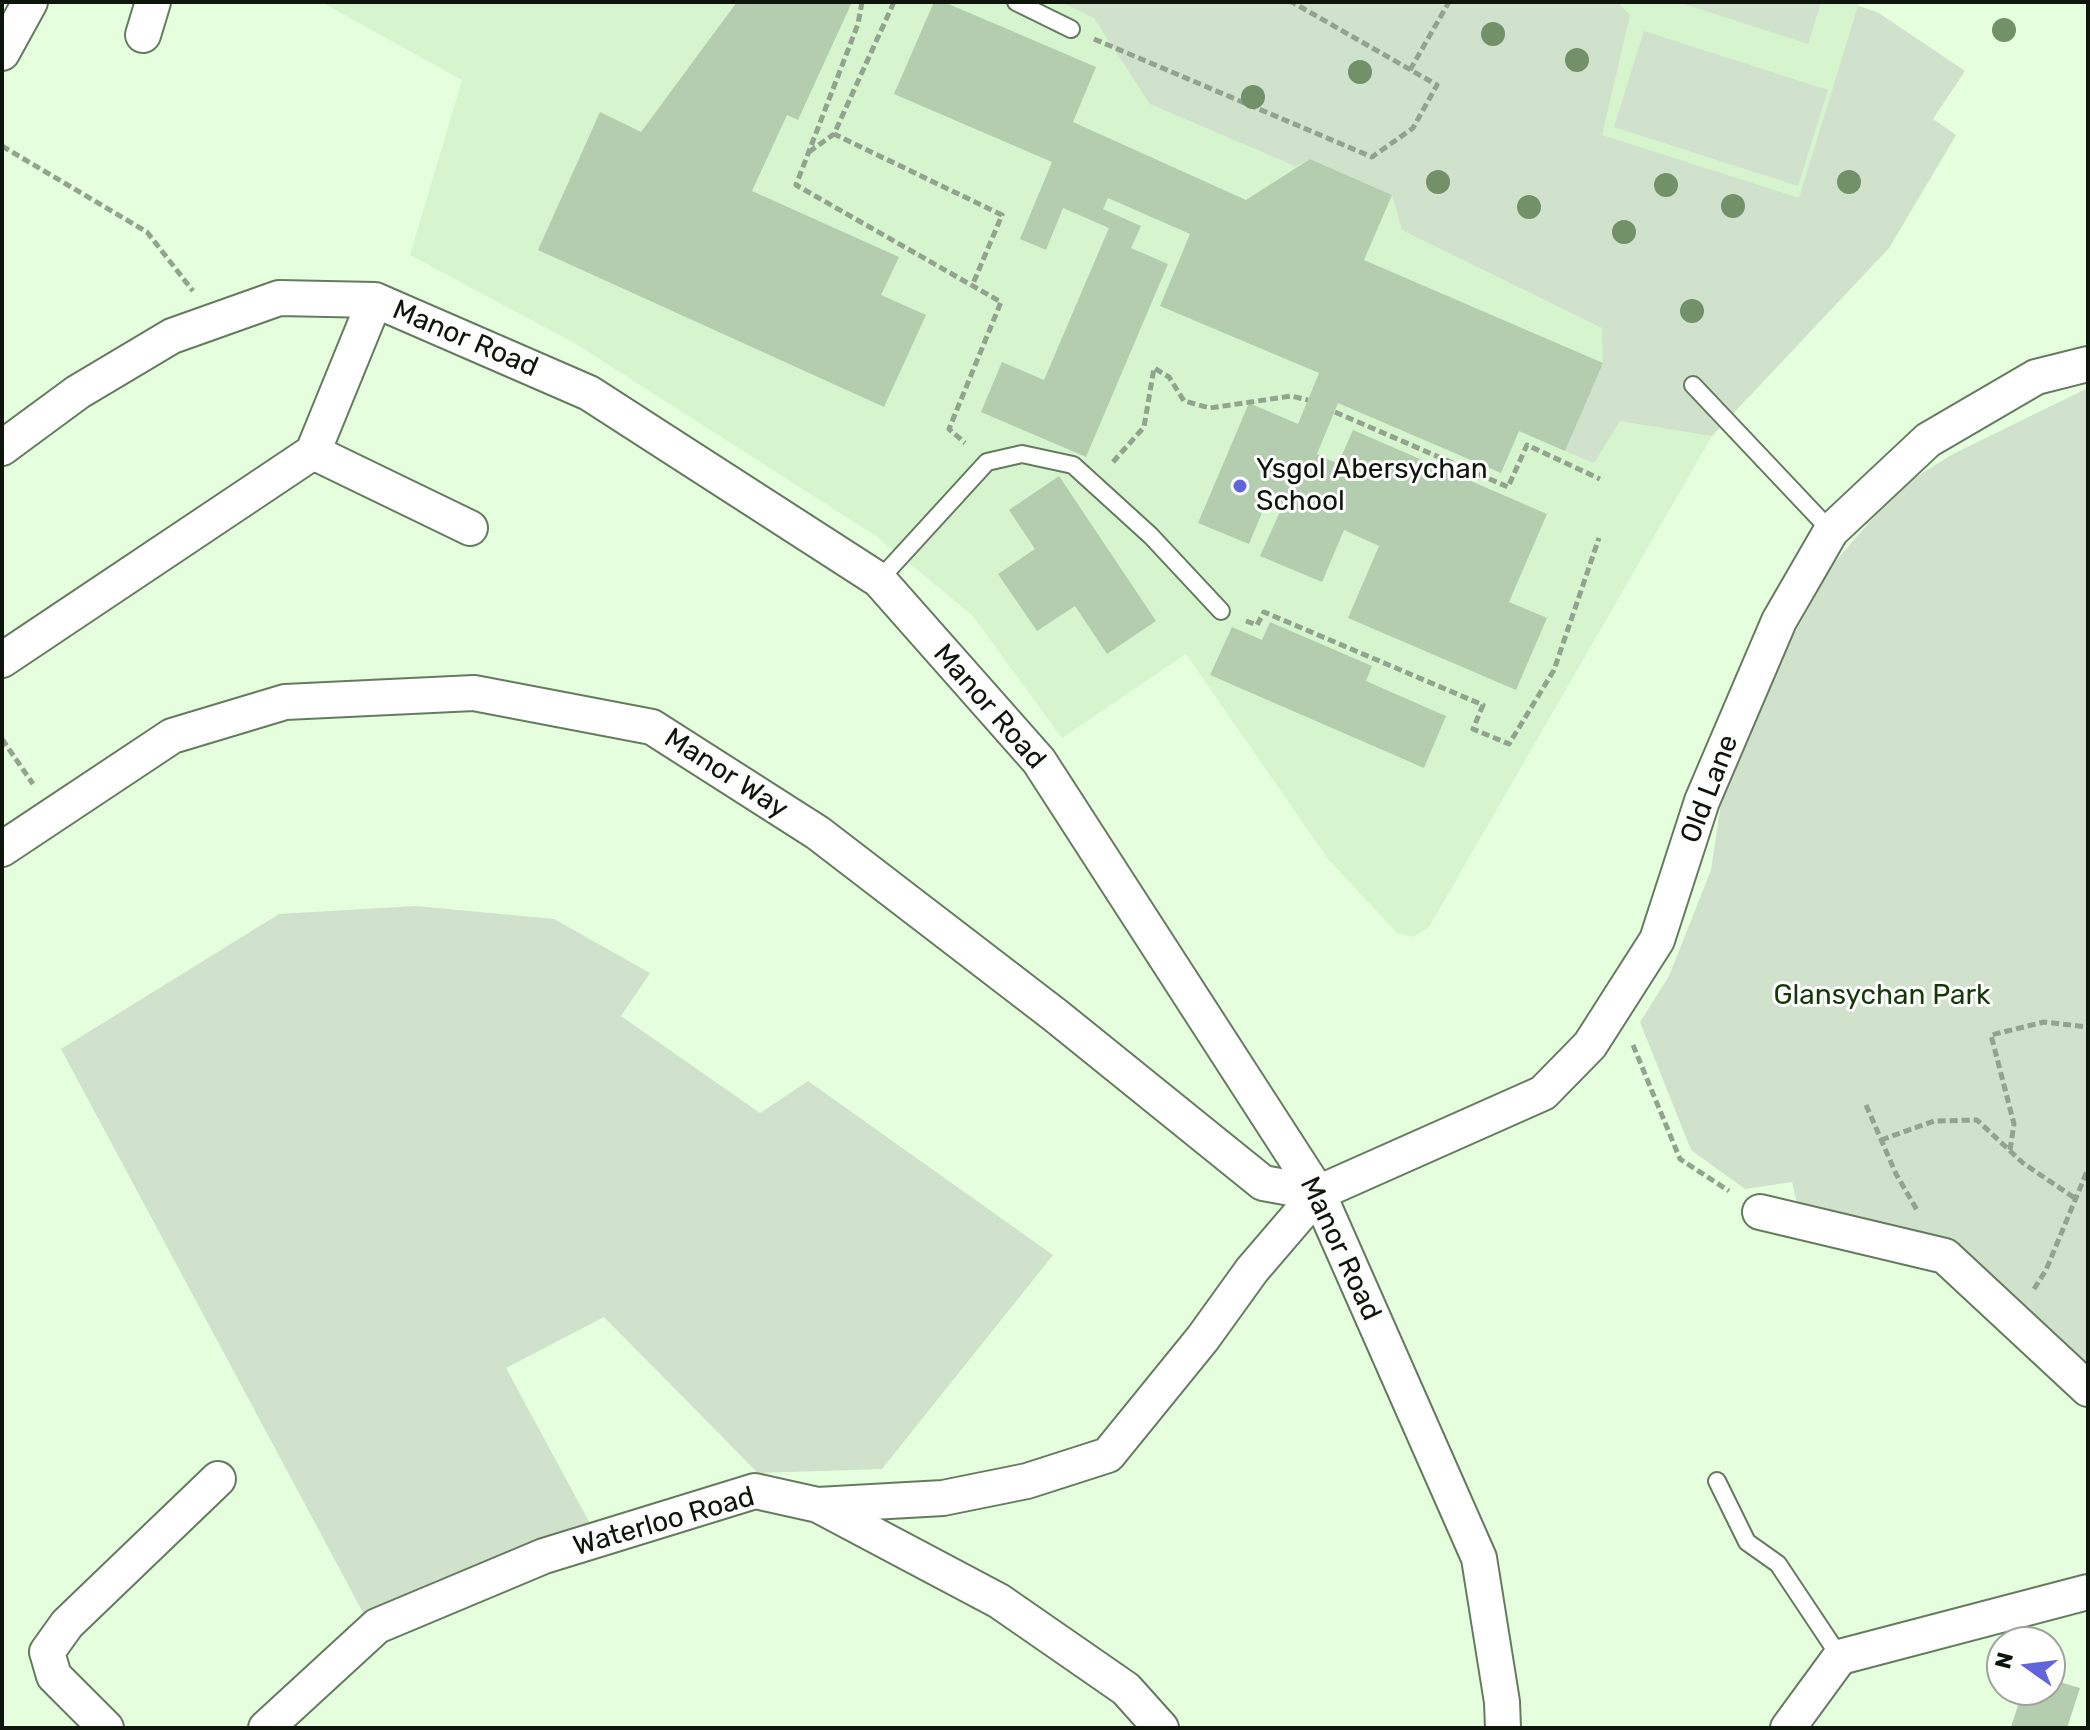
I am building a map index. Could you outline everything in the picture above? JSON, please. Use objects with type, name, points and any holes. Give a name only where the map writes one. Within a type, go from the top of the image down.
[{"type":"street","points":[[2,53],[30,2]]},
{"type":"street","points":[[143,35],[153,2]]},
{"type":"street","name":"Manor Road","points":[[2,448],[78,392],[172,336],[279,298],[375,300],[589,393],[879,580],[1039,761],[1318,1193],[1479,1558],[1502,1702],[1503,1728]]},
{"type":"street","points":[[2,660],[313,452],[375,300]]},
{"type":"street","name":"Old Lane","points":[[1318,1193],[1543,1093],[1590,1045],[1657,940],[1702,801],[1779,621],[1831,531],[1928,440],[2036,377],[2088,364]]},
{"type":"street","points":[[313,452],[470,528]]},
{"type":"street","name":"Manor Way","points":[[2,849],[172,736],[285,702],[474,693],[652,727],[818,833],[1055,1015],[1263,1183],[1318,1193]]},
{"type":"street","name":"Waterloo Road","points":[[266,1728],[377,1626],[544,1556],[755,1491],[818,1505],[943,1498],[1027,1481],[1108,1455],[1203,1338],[1252,1270],[1318,1193]]},
{"type":"street","points":[[1760,1212],[1945,1256],[2088,1389]]},
{"type":"street","points":[[106,1728],[54,1676],[47,1652],[67,1624],[218,1479]]},
{"type":"street","points":[[818,1505],[999,1601],[1126,1689],[1161,1728]]},
{"type":"street","points":[[1788,1728],[1840,1657],[2088,1592]]},
{"type":"lane","points":[[1016,2],[1071,29]]},
{"type":"lane","points":[[1693,385],[1831,531]]},
{"type":"lane","points":[[879,580],[987,462],[1022,454],[1073,465],[1151,536],[1221,611]]},
{"type":"lane","points":[[1717,1481],[1747,1542],[1778,1564],[1840,1657]]},
{"type":"path","points":[[862,2],[858,24],[796,185],[1001,302],[949,429],[987,462]]},
{"type":"path","points":[[809,152],[834,134],[894,2]]},
{"type":"path","points":[[1071,29],[1372,157],[1413,128],[1437,85],[1292,2]]},
{"type":"path","points":[[1410,70],[1449,2]]},
{"type":"path","points":[[834,134],[1002,215],[972,286]]},
{"type":"path","points":[[2,146],[147,232],[185,278],[212,322]]},
{"type":"path","points":[[1094,484],[1144,427],[1154,368],[1169,377],[1184,401],[1210,408],[1291,396],[1308,400]]},
{"type":"path","points":[[1335,412],[1508,487],[1527,445],[1600,479]]},
{"type":"path","points":[[1221,611],[1257,625],[1264,612],[1483,705],[1473,729],[1509,744],[1554,670],[1599,538]]},
{"type":"path","points":[[2,739],[55,814]]},
{"type":"path","points":[[1617,1004],[1680,1159],[1760,1212]]},
{"type":"path","points":[[2010,1151],[2014,1124],[1991,1035],[2044,1022],[2088,1027]]},
{"type":"path","points":[[1866,1105],[1896,1174],[1945,1256]]},
{"type":"path","points":[[1881,1140],[1934,1121],[1977,1120],[2023,1163],[2076,1199]]},
{"type":"path","points":[[2015,1320],[2046,1270],[2088,1169]]},
{"type":"shaded area","name":"Ysgol Abersychan School","points":[[321,2],[1859,2],[1858,6],[1877,12],[1965,71],[1933,119],[1956,135],[1889,248],[1712,436],[1429,927],[1413,937],[1397,933],[1328,859],[1186,654],[1062,738],[972,615],[876,536],[576,344],[410,255],[462,80]]},
{"type":"green space","points":[[1061,2],[1617,2],[1630,15],[1602,135],[1799,198],[1858,6],[1877,12],[1965,71],[1933,119],[1956,135],[1889,248],[1712,436],[1620,421],[1594,463],[1565,451],[1603,363],[1602,328],[1402,230],[1392,195],[1311,159],[1295,166],[1150,104],[1094,18]]},
{"type":"green space","points":[[1678,2],[1821,2],[1808,44]]},
{"type":"green space","points":[[1644,31],[1828,90],[1798,186],[1614,127]]},
{"type":"green space","name":"Glansychan Park","points":[[2088,388],[2088,1372],[1957,1243],[1799,1211],[1792,1182],[1745,1189],[1691,1150],[1640,1022],[1669,976],[1711,870],[1725,776],[1772,674],[1833,564],[1900,487],[1953,454]]},
{"type":"green space","points":[[416,906],[554,919],[650,973],[621,1016],[760,1113],[808,1081],[1053,1255],[882,1469],[758,1473],[604,1317],[506,1368],[593,1529],[436,1580],[367,1620],[61,1049],[279,914]]},
{"type":"building","points":[[737,2],[852,2],[798,120],[787,115],[752,191],[899,257],[881,295],[926,315],[884,407],[538,250],[600,112],[641,132]]},
{"type":"building","points":[[934,2],[944,2],[1096,67],[1073,122],[1246,200],[1310,159],[1392,195],[1364,260],[1603,363],[1565,451],[1519,431],[1501,473],[1338,403],[1317,454],[1338,464],[1353,430],[1547,514],[1509,602],[1547,618],[1516,690],[1348,618],[1379,546],[1344,530],[1322,582],[1260,556],[1283,505],[1268,498],[1249,544],[1198,523],[1249,403],[1298,424],[1319,373],[1160,306],[1190,234],[1108,198],[1103,209],[1141,226],[1131,248],[1168,264],[1086,457],[981,412],[1002,362],[1044,380],[1109,228],[1063,208],[1046,250],[1020,239],[1052,162],[894,94]]},
{"type":"building","points":[[1059,476],[1156,621],[1107,654],[1075,606],[1037,631],[998,574],[1035,549],[1009,510]]},
{"type":"building","points":[[1270,622],[1372,666],[1366,681],[1446,716],[1424,768],[1210,675],[1232,627],[1262,640]]},
{"type":"building","points":[[2066,1684],[2080,1688],[2067,1728],[2011,1727],[2018,1706],[2066,1706]]},
{"type":"place","name":"Ysgol Abersychan School","points":[[1240,486]]}]
